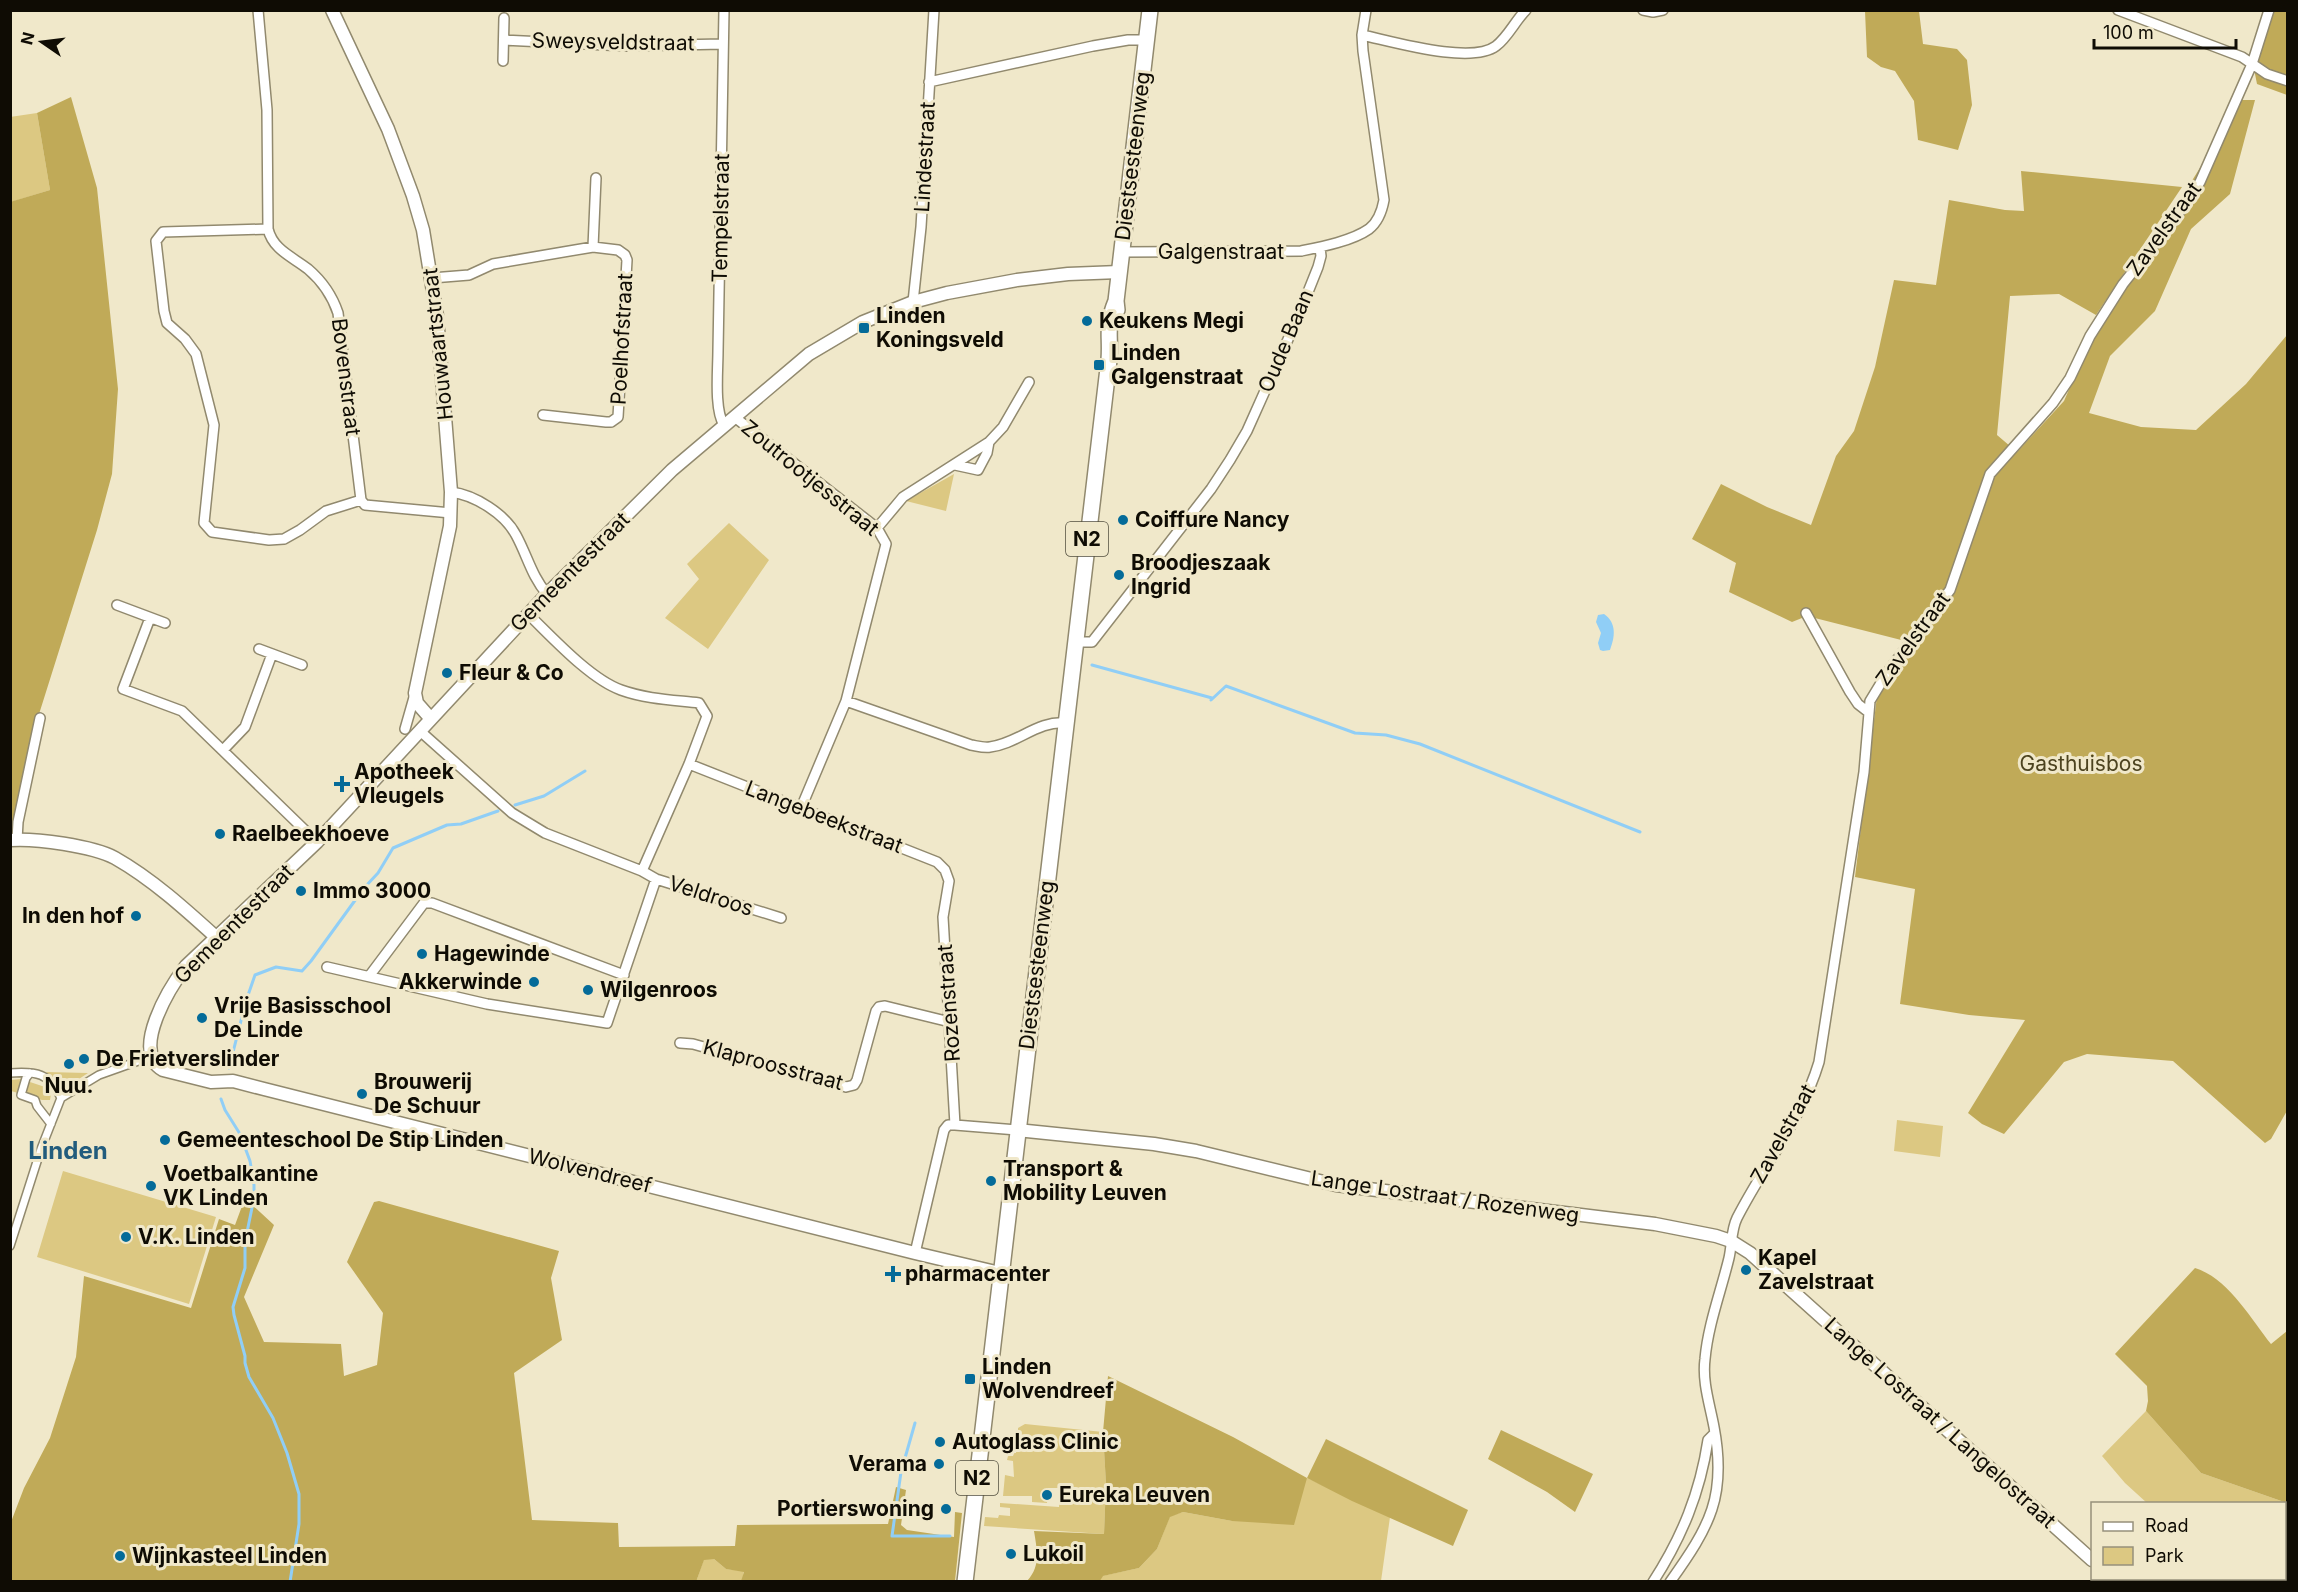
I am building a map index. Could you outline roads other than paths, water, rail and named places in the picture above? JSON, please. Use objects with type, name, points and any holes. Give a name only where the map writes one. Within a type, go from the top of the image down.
[{"type":"main road","name":"Diestsesteenweg","points":[[965,1581],[1110,348],[1107,333],[1109,317],[1116,301],[1150,10]]},
{"type":"street","points":[[258,10],[267,110],[268,229],[163,232],[156,241],[167,323],[185,339],[196,354],[214,425],[204,523],[212,532],[268,540],[284,539],[326,511],[361,500],[366,505],[451,513]]},
{"type":"street","name":"Houwaartstraat","points":[[333,10],[400,158],[423,230],[432,278],[439,339],[451,513],[415,693],[405,729]]},
{"type":"street","name":"Tempelstraat","points":[[724,10],[718,374],[719,418],[728,421]]},
{"type":"street","name":"Lindestraat","points":[[913,302],[921,227],[934,10]]},
{"type":"street","points":[[1320,248],[1368,229],[1381,213],[1384,200],[1363,51],[1362,35],[1366,10]]},
{"type":"street","points":[[1362,35],[1438,51],[1480,52],[1496,46],[1526,10]]},
{"type":"street","points":[[1643,10],[1653,12],[1663,10]]},
{"type":"street","points":[[2118,10],[2242,57],[2267,74],[2288,81]]},
{"type":"street","name":"Zavelstraat","points":[[1670,1581],[1705,1528],[1714,1505],[1719,1465],[1706,1386],[1705,1360],[1737,1218],[1799,1112],[1819,1062],[1862,783],[1870,701],[1877,687],[1950,590],[1990,474],[2053,403],[2070,378],[2090,336],[2123,284],[2174,220],[2200,182],[2252,64],[2269,10]]},
{"type":"street","name":"Sweysveldstraat","points":[[503,61],[504,18]]},
{"type":"street","name":"Sweysveldstraat","points":[[504,40],[626,46],[723,44]]},
{"type":"street","points":[[929,82],[1093,46],[1128,40],[1146,40]]},
{"type":"street","points":[[593,247],[596,178]]},
{"type":"street","name":"Bovenstraat","points":[[268,229],[277,248],[310,270],[322,283],[333,299],[338,313],[361,500]]},
{"type":"street","name":"Poelhofstraat","points":[[432,278],[469,275],[493,264],[593,247],[618,250],[625,255],[627,260],[618,417],[611,422],[606,422],[543,416]]},
{"type":"street","name":"Galgenstraat","points":[[1122,252],[1279,252],[1320,248]]},
{"type":"street","name":"Oude Baan","points":[[1075,642],[1092,642],[1211,489],[1230,460],[1246,431],[1298,317],[1318,267],[1321,256],[1320,248]]},
{"type":"street","name":"Gemeentestraat","points":[[148,1058],[149,1044],[170,987],[186,966],[317,842],[547,594],[672,470],[809,354],[863,322],[913,302],[994,283],[1068,274],[1119,272]]},
{"type":"street","points":[[877,528],[903,497],[989,442],[1004,427],[1029,382]]},
{"type":"street","name":"Zoutrootjesstraat","points":[[728,421],[737,419],[877,528],[886,544],[846,700],[801,808]]},
{"type":"street","points":[[955,465],[978,470],[987,453],[989,442]]},
{"type":"street","points":[[451,492],[474,500],[507,522],[515,532],[536,580],[547,594]]},
{"type":"street","points":[[117,605],[165,623]]},
{"type":"street","points":[[1806,613],[1850,692],[1858,704],[1868,711]]},
{"type":"street","points":[[528,614],[587,669],[618,690],[638,695],[699,702],[707,716],[689,764],[642,872]]},
{"type":"street","points":[[150,618],[123,690],[182,711],[317,842]]},
{"type":"street","points":[[259,649],[302,665]]},
{"type":"street","points":[[223,750],[245,727],[272,654]]},
{"type":"street","points":[[415,693],[417,703],[431,719]]},
{"type":"street","points":[[846,700],[971,745],[988,747],[1054,722],[1066,723]]},
{"type":"street","points":[[40,718],[14,840],[46,840],[113,857],[182,906],[217,938]]},
{"type":"street","name":"Veldroos","points":[[420,731],[512,813],[545,833],[656,879],[781,918]]},
{"type":"street","name":"Langebeekstraat","points":[[689,764],[937,862],[945,870],[949,881]]},
{"type":"street","points":[[327,967],[370,975],[487,1005],[607,1023],[656,879]]},
{"type":"street","name":"Rozenstraat","points":[[949,881],[943,917],[955,1125]]},
{"type":"street","points":[[370,975],[424,903],[432,903],[624,975]]},
{"type":"street","name":"Klaproosstraat","points":[[681,1043],[693,1044],[846,1087],[854,1085],[857,1080],[879,1007],[885,1006],[950,1022]]},
{"type":"street","points":[[10,1246],[62,1098],[99,1075],[148,1058]]},
{"type":"street","name":"Wolvendreef","points":[[148,1058],[164,1070],[206,1081],[233,1081],[915,1253],[1000,1272]]},
{"type":"street","points":[[10,1073],[30,1073],[43,1076],[55,1084],[62,1098]]},
{"type":"street","points":[[30,1073],[26,1078],[21,1095],[35,1100],[51,1124]]},
{"type":"street","points":[[915,1253],[944,1130],[948,1125],[1017,1130]]},
{"type":"street","name":"Lange Lostraat / Rozenweg","points":[[1017,1130],[1196,1151],[1336,1185],[1654,1224],[1731,1241]]},
{"type":"street","name":"Lange Lostraat / Langelostraat","points":[[1731,1241],[1750,1253],[2091,1559]]},
{"type":"street","points":[[1653,1581],[1666,1562],[1692,1509],[1708,1440],[1715,1433]]},
{"type":"water","points":[[1604,614],[1613,626],[1614,635],[1610,650],[1603,651],[1600,650],[1598,643],[1601,633],[1596,622],[1598,615]]},
{"type":"waterway","points":[[1092,665],[1212,698]]},
{"type":"waterway","points":[[1211,700],[1226,686],[1355,733],[1386,735],[1420,744],[1640,832]]},
{"type":"waterway","points":[[515,805],[544,796],[585,771]]},
{"type":"waterway","points":[[229,1068],[255,975],[276,967],[302,971],[364,888],[378,873],[393,848],[447,825],[461,824],[498,811]]},
{"type":"waterway","points":[[221,1099],[240,1134],[250,1161],[254,1185],[254,1198],[245,1242],[245,1268],[233,1307],[234,1315],[249,1377],[273,1418],[287,1453],[299,1494],[299,1524],[290,1582]]},
{"type":"waterway","points":[[915,1423],[901,1472],[892,1536],[950,1536]]},
{"type":"place","name":"Keukens Megi","points":[[1087,321]]},
{"type":"place","name":"Linden Koningsveld","points":[[864,328]]},
{"type":"place","name":"Linden Galgenstraat","points":[[1099,365]]},
{"type":"place","name":"Coiffure Nancy","points":[[1123,520]]},
{"type":"place","name":"Broodjeszaak Ingrid","points":[[1119,575]]},
{"type":"place","name":"Fleur & Co","points":[[447,673]]},
{"type":"place","name":"Apotheek Vleugels","points":[[342,784]]},
{"type":"place","name":"Raelbeekhoeve","points":[[220,834]]},
{"type":"place","name":"Immo 3000","points":[[301,891]]},
{"type":"place","name":"In den hof","points":[[136,916]]},
{"type":"place","name":"Hagewinde","points":[[422,954]]},
{"type":"place","name":"Akkerwinde","points":[[534,982]]},
{"type":"place","name":"Wilgenroos","points":[[588,990]]},
{"type":"place","name":"Vrije Basisschool De Linde","points":[[202,1018]]},
{"type":"place","name":"De Frietverslinder","points":[[84,1059]]},
{"type":"place","name":"Nuu.","points":[[69,1064]]},
{"type":"place","name":"Brouwerij De Schuur","points":[[362,1094]]},
{"type":"place","name":"Gemeenteschool De Stip Linden","points":[[165,1140]]},
{"type":"place","name":"Transport & Mobility Leuven","points":[[991,1181]]},
{"type":"place","name":"Voetbalkantine VK Linden","points":[[151,1186]]},
{"type":"place","name":"V.K. Linden","points":[[126,1237]]},
{"type":"place","name":"Kapel Zavelstraat","points":[[1746,1270]]},
{"type":"place","name":"pharmacenter","points":[[893,1274]]},
{"type":"place","name":"Linden Wolvendreef","points":[[970,1379]]},
{"type":"place","name":"Autoglass Clinic","points":[[940,1442]]},
{"type":"place","name":"Verama","points":[[939,1464]]},
{"type":"place","name":"Eureka Leuven","points":[[1047,1495]]},
{"type":"place","name":"Portierswoning","points":[[946,1509]]},
{"type":"place","name":"Lukoil","points":[[1011,1554]]},
{"type":"place","name":"Wijnkasteel Linden","points":[[120,1556]]},
{"type":"district","name":"Linden","points":[[68,1151]]},
{"type":"park label","name":"Gasthuisbos","points":[[2081,764]]}]
